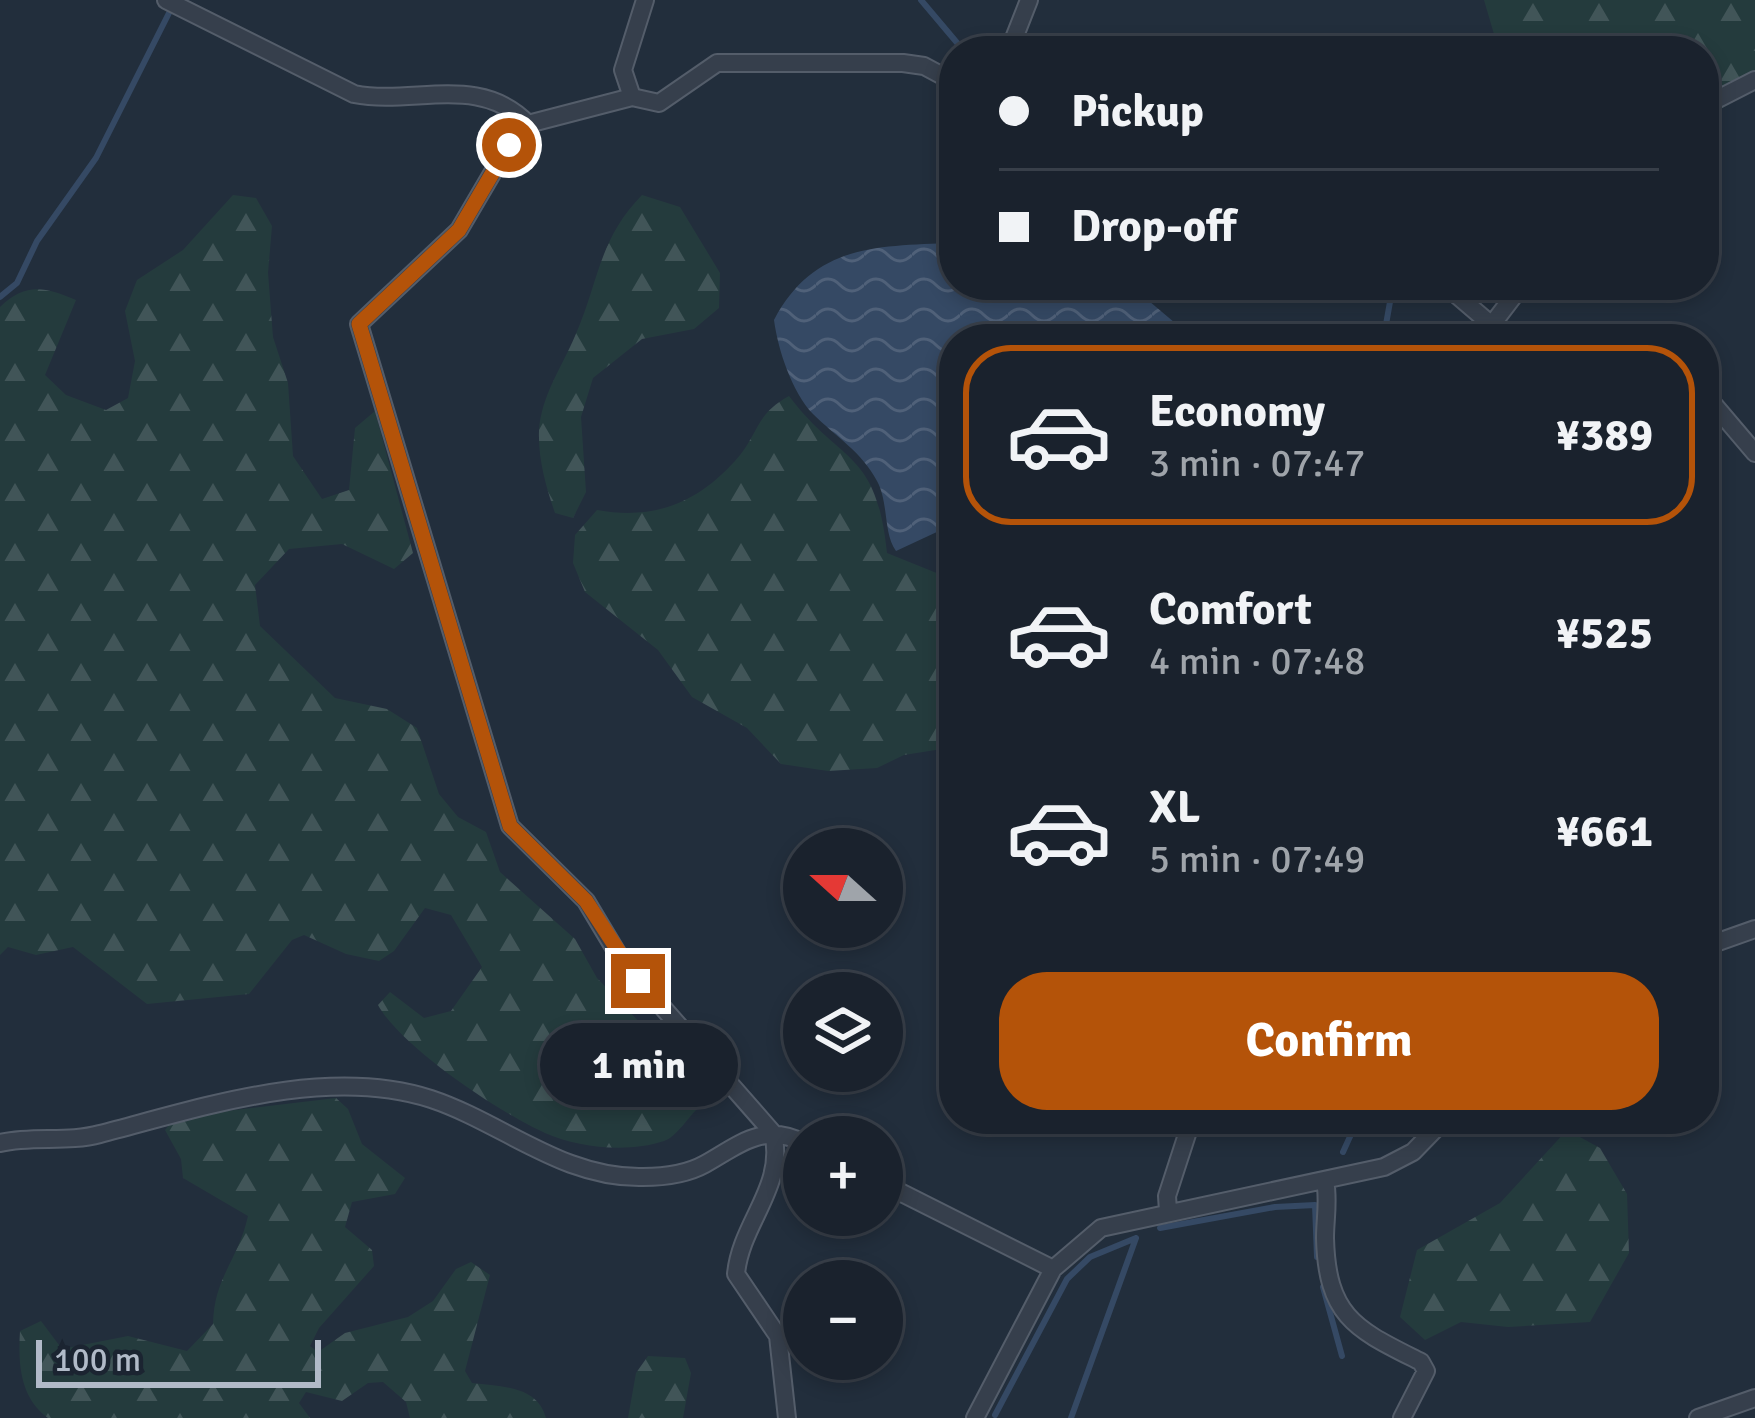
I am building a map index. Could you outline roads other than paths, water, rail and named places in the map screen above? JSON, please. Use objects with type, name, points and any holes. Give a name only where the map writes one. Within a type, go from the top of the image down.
[{"type":"street","points":[[166,0],[354,94],[385,100],[470,94],[510,108],[528,124]]},
{"type":"street","points":[[632,97],[623,70],[645,0]]},
{"type":"street","points":[[1015,36],[1029,0]]},
{"type":"street","points":[[788,1418],[778,1336],[736,1274],[745,1236],[777,1167],[773,1133],[622,961],[586,901],[510,826],[359,324],[459,230],[517,131],[528,124],[632,97],[659,103],[698,72],[738,60],[904,62],[939,74]]},
{"type":"street","points":[[1719,98],[1755,80]]},
{"type":"street","points":[[1457,300],[1479,324]]},
{"type":"street","points":[[1492,324],[1511,300]]},
{"type":"street","points":[[1719,411],[1755,453]]},
{"type":"street","points":[[1719,942],[1755,929]]},
{"type":"street","points":[[0,1143],[102,1134],[214,1104],[351,1087],[429,1099],[556,1161],[638,1178],[702,1166],[742,1139],[773,1133],[783,1136]]},
{"type":"street","points":[[1168,1210],[1167,1196],[1187,1134]]},
{"type":"street","points":[[976,1418],[1053,1269],[1101,1228],[1384,1167],[1413,1152],[1430,1134]]},
{"type":"street","points":[[1325,1181],[1325,1249],[1342,1309],[1352,1326],[1421,1362],[1426,1371],[1402,1418]]},
{"type":"street","points":[[903,1194],[1053,1269]]},
{"type":"street","points":[[1698,1418],[1755,1397]]},
{"type":"water","points":[[939,244],[939,300],[1148,300],[1176,324],[939,324],[939,531],[896,551],[877,481],[864,461],[813,414],[799,394],[774,320],[808,276],[828,263],[850,254]]},
{"type":"waterway","points":[[921,0],[951,36]]},
{"type":"waterway","points":[[0,297],[17,283],[37,241],[96,158],[171,9]]},
{"type":"waterway","points":[[1386,324],[1390,300]]},
{"type":"waterway","points":[[1343,1152],[1351,1134]]},
{"type":"waterway","points":[[1160,1228],[1275,1207],[1315,1205],[1317,1257]]},
{"type":"waterway","points":[[995,1415],[1067,1279],[1090,1257],[1136,1238]]},
{"type":"waterway","points":[[1071,1418],[1136,1238]]},
{"type":"waterway","points":[[1323,1287],[1342,1356]]}]
